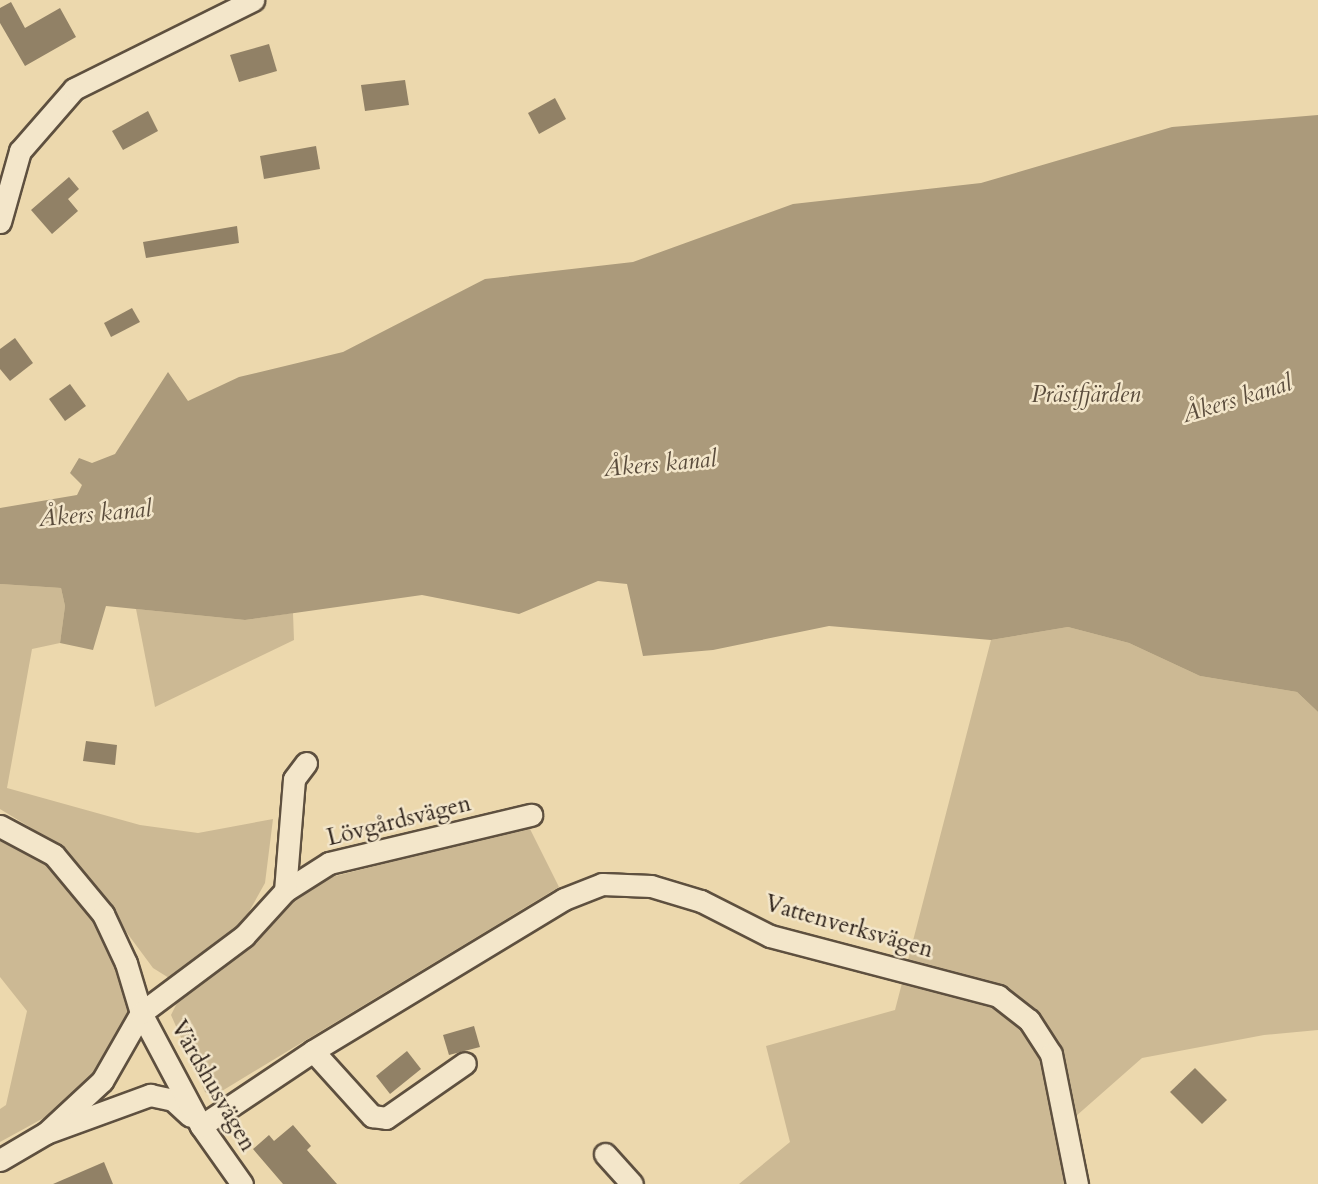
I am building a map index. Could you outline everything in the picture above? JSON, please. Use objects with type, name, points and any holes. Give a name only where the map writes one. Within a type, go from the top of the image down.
[{"type":"street","points":[[1,213],[20,151],[74,89],[253,0]]},
{"type":"street","name":"Lövgårdsvägen","points":[[285,891],[294,779],[306,763]]},
{"type":"street","name":"Lövgårdsvägen","points":[[142,1013],[244,936],[285,891],[329,863],[531,814]]},
{"type":"street","name":"Värdshusvägen","points":[[0,826],[54,855],[103,914],[126,963],[142,1013],[201,1126],[242,1184]]},
{"type":"street","name":"Vattenverksvägen","points":[[201,1126],[313,1051],[564,899],[602,884],[651,886],[701,901],[770,936],[998,996],[1029,1020],[1051,1054],[1077,1184]]},
{"type":"street","name":"Värdshusvägen","points":[[46,1133],[102,1081],[142,1013]]},
{"type":"street","points":[[313,1051],[372,1116],[386,1118],[465,1063]]},
{"type":"street","points":[[0,1160],[46,1133],[150,1096],[173,1100],[201,1126]]},
{"type":"street","points":[[605,1154],[632,1184]]},
{"type":"shaded area","points":[[0,584],[61,588],[65,606],[60,643],[32,649],[7,788],[140,825],[198,833],[273,819],[265,883],[240,928],[169,978],[153,968],[64,848],[0,809]]},
{"type":"shaded area","points":[[136,609],[245,620],[293,613],[294,640],[155,707]]},
{"type":"shaded area","points":[[1068,627],[1129,643],[1200,676],[1297,692],[1318,712],[1318,1030],[1264,1035],[1142,1058],[1067,1124],[1071,1184],[739,1184],[790,1142],[766,1046],[895,1010],[991,640]]},
{"type":"shaded area","points":[[529,827],[559,887],[212,1097],[205,1092],[171,1015],[182,993],[252,941],[312,882]]},
{"type":"shaded area","points":[[0,838],[50,868],[100,928],[141,992],[102,1086],[0,1142],[0,1109],[6,1105],[27,1011],[0,977]]},
{"type":"water","name":"Prästfjärden","points":[[1318,115],[1318,712],[1297,692],[1200,676],[1129,643],[1068,627],[991,640],[829,626],[713,650],[643,656],[627,584],[598,581],[519,614],[422,595],[245,620],[106,606],[93,650],[60,643],[65,606],[61,588],[0,584],[0,508],[77,495],[82,485],[70,473],[79,458],[92,463],[115,454],[168,372],[188,401],[239,377],[343,352],[485,279],[633,262],[793,204],[981,183],[1172,127]]},
{"type":"building","points":[[11,2],[25,28],[60,8],[76,37],[25,66],[0,23],[0,8]]},
{"type":"building","points":[[269,44],[277,71],[239,82],[230,55]]},
{"type":"building","points":[[405,80],[409,105],[365,111],[361,85]]},
{"type":"building","points":[[555,98],[566,119],[539,134],[528,113]]},
{"type":"building","points":[[148,111],[158,131],[123,150],[112,131]]},
{"type":"building","points":[[316,146],[320,169],[264,179],[260,156]]},
{"type":"building","points":[[69,177],[79,189],[68,199],[78,211],[52,234],[31,210]]},
{"type":"building","points":[[237,226],[239,243],[146,258],[143,242]]},
{"type":"building","points":[[132,308],[140,322],[111,337],[104,323]]},
{"type":"building","points":[[15,338],[33,363],[10,381],[0,369],[0,349]]},
{"type":"building","points":[[70,384],[86,406],[65,421],[49,399]]},
{"type":"building","points":[[86,741],[117,745],[115,765],[83,761]]},
{"type":"building","points":[[474,1026],[480,1047],[449,1055],[443,1035]]},
{"type":"building","points":[[407,1051],[421,1069],[390,1094],[376,1076]]},
{"type":"building","points":[[1195,1068],[1227,1100],[1202,1124],[1170,1092]]},
{"type":"building","points":[[293,1125],[311,1146],[307,1150],[337,1184],[283,1184],[253,1149],[269,1135],[274,1141]]},
{"type":"building","points":[[104,1162],[113,1184],[53,1184]]},
{"type":"water label","name":"Åkers kanal","points":[[1237,399]]},
{"type":"water label","name":"Åkers kanal","points":[[660,464]]},
{"type":"water label","name":"Åkers kanal","points":[[95,514]]}]
